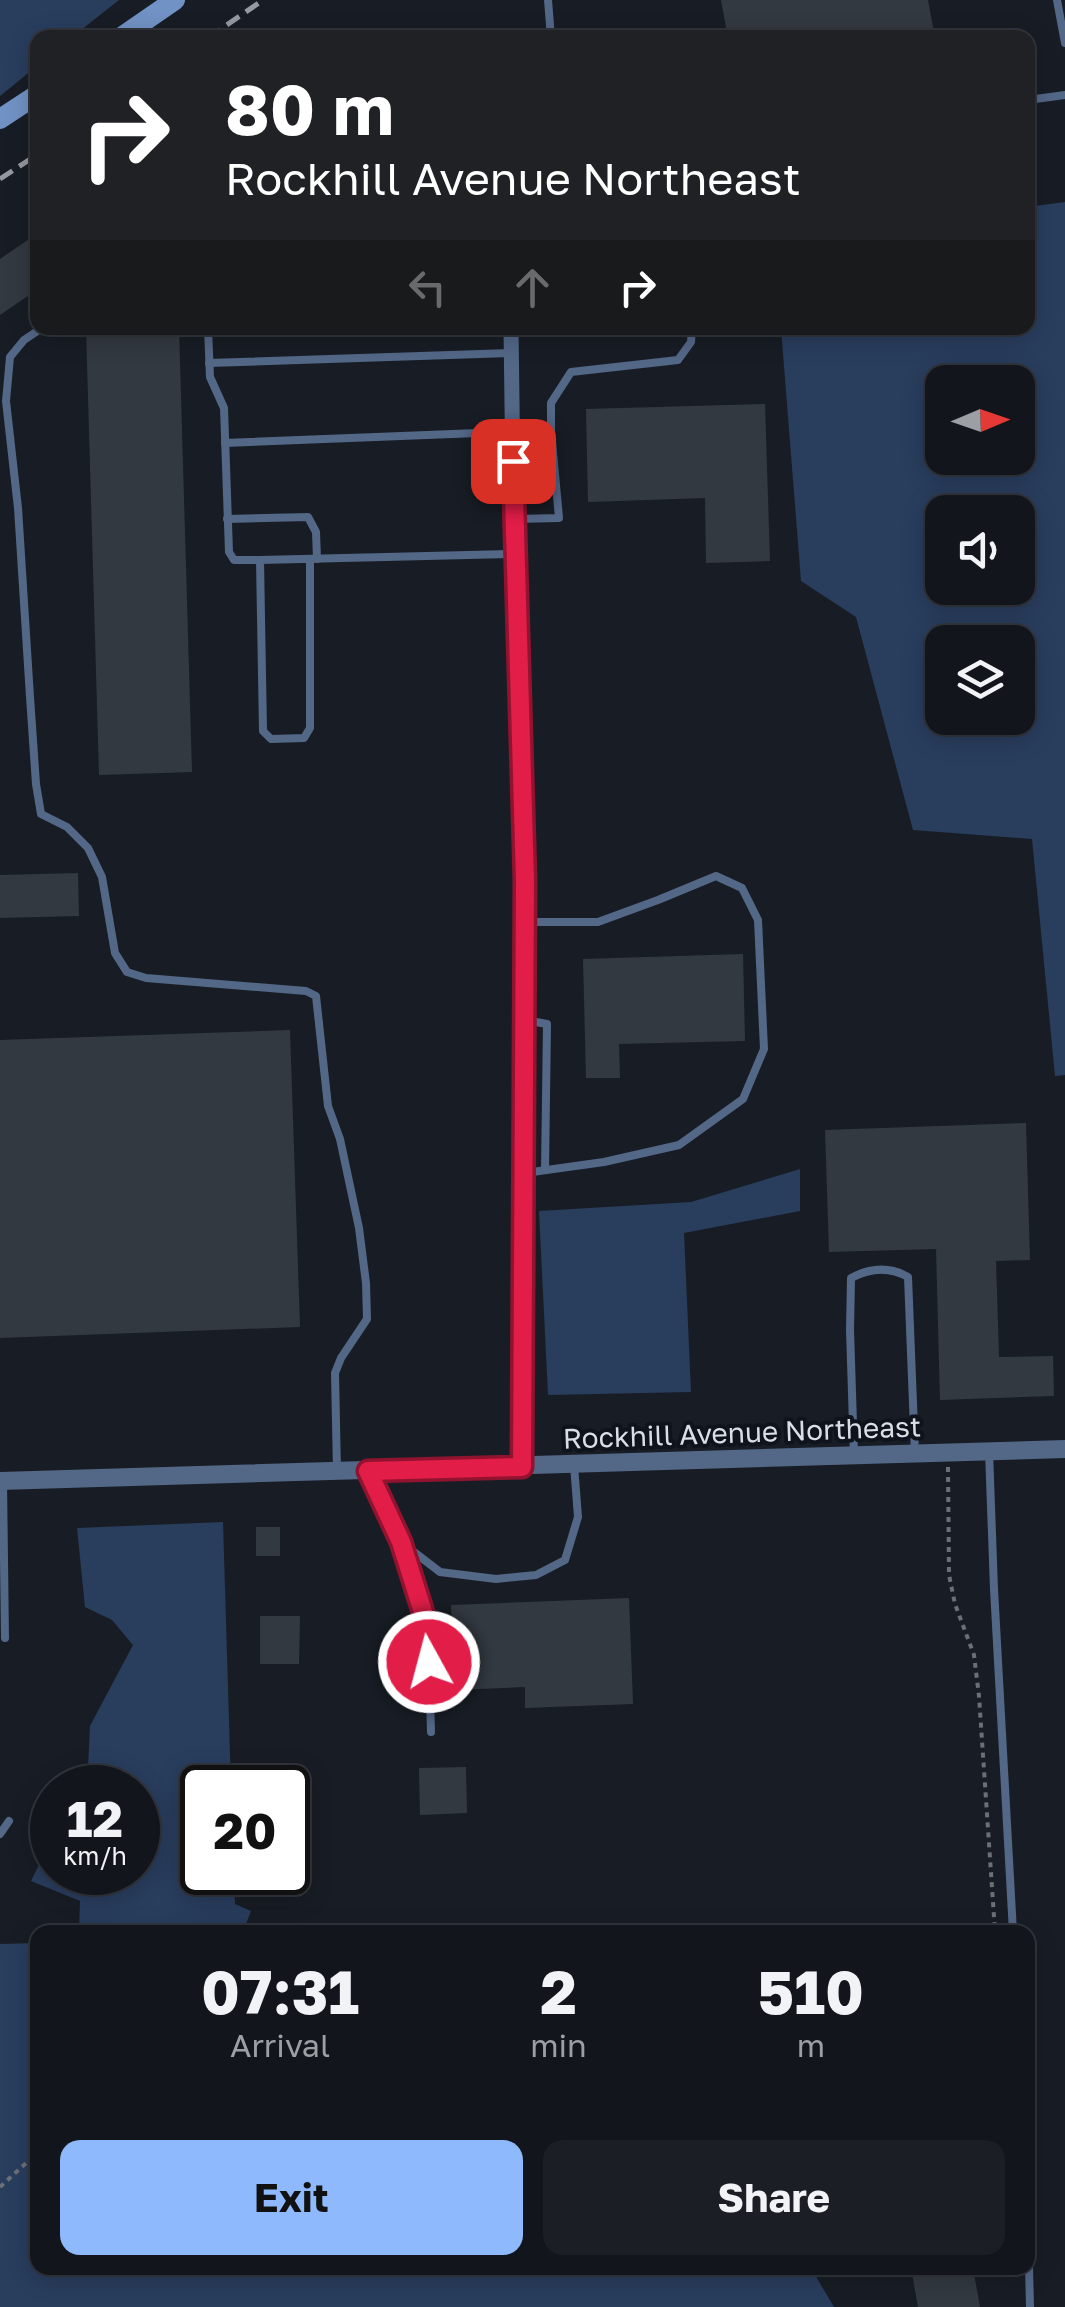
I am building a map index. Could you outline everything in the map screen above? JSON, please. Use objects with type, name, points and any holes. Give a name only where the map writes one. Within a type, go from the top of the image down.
[{"type":"main road","points":[[132,30],[175,0]]},
{"type":"main road","points":[[0,119],[30,99]]},
{"type":"street","points":[[510,335],[525,922],[522,1467]]},
{"type":"street","name":"Rockhill Avenue Northeast","points":[[2,1481],[1065,1448]]},
{"type":"lane","points":[[548,0],[550,30]]},
{"type":"lane","points":[[1057,0],[1065,43]]},
{"type":"lane","points":[[1035,99],[1065,94]]},
{"type":"lane","points":[[32,335],[10,358],[6,401],[41,814],[67,827],[88,848],[102,876],[116,953],[126,972],[146,978],[306,991],[316,996],[328,1106],[340,1139],[358,1228],[368,1319],[341,1358],[335,1374],[337,1472]]},
{"type":"lane","points":[[208,335],[210,377],[224,408],[229,552],[234,560],[514,554]]},
{"type":"lane","points":[[514,519],[559,518],[551,403],[570,372],[678,360],[692,342],[692,335]]},
{"type":"lane","points":[[210,363],[511,353]]},
{"type":"lane","points":[[225,443],[551,430]]},
{"type":"lane","points":[[227,518],[308,517],[316,532],[310,728],[304,738],[271,739],[263,731],[260,560]]},
{"type":"lane","points":[[524,1173],[604,1162],[679,1145],[743,1099],[764,1049],[758,920],[742,888],[716,876],[598,922],[525,922]]},
{"type":"lane","points":[[525,1020],[547,1024],[545,1170]]},
{"type":"lane","points":[[854,1456],[851,1278],[866,1270],[894,1270],[908,1277],[916,1454]]},
{"type":"lane","points":[[989,1451],[1013,1925]]},
{"type":"lane","points":[[401,1542],[440,1572],[496,1579],[536,1575],[565,1560],[578,1517],[574,1465]]},
{"type":"lane","points":[[368,1471],[401,1542],[423,1612],[431,1732]]},
{"type":"lane","points":[[2,1481],[4,1638]]},
{"type":"lane","points":[[0,1834],[9,1820]]},
{"type":"lane","points":[[1029,2275],[1030,2307]]},
{"type":"path","points":[[947,1452],[949,1575],[974,1655],[978,1682],[995,1925]]},
{"type":"path","points":[[0,2187],[30,2159]]},
{"type":"shaded area","points":[[0,0],[119,0],[81,30],[30,30],[30,72],[0,96]]},
{"type":"shaded area","points":[[1065,202],[1065,1075],[1055,1076],[1032,839],[913,830],[856,617],[801,581],[782,335],[1035,335],[1035,206]]},
{"type":"shaded area","points":[[800,1169],[800,1211],[684,1233],[691,1392],[548,1395],[539,1211],[691,1202]]},
{"type":"shaded area","points":[[223,1522],[230,1765],[180,1765],[180,1895],[235,1895],[235,1904],[251,1911],[246,1925],[79,1925],[80,1901],[65,1895],[160,1895],[160,1765],[88,1765],[90,1726],[133,1645],[112,1620],[85,1607],[77,1528]]},
{"type":"shaded area","points":[[30,1943],[30,2275],[815,2275],[834,2307],[0,2307],[0,1944]]},
{"type":"building","points":[[721,0],[928,0],[934,30],[727,30]]},
{"type":"building","points":[[30,238],[30,294],[0,315],[0,259]]},
{"type":"building","points":[[86,335],[179,335],[192,772],[99,775]]},
{"type":"building","points":[[765,404],[770,561],[706,563],[705,498],[588,502],[586,409]]},
{"type":"building","points":[[78,873],[79,916],[0,918],[0,875]]},
{"type":"building","points":[[743,954],[745,1041],[619,1044],[620,1078],[586,1078],[583,959]]},
{"type":"building","points":[[290,1030],[300,1327],[0,1338],[0,1040]]},
{"type":"building","points":[[1026,1123],[1030,1260],[996,1261],[999,1357],[1053,1356],[1054,1396],[940,1400],[936,1249],[829,1252],[825,1130]]},
{"type":"building","points":[[256,1527],[280,1527],[280,1556],[256,1556]]},
{"type":"building","points":[[629,1598],[633,1704],[525,1708],[525,1687],[454,1690],[451,1605]]},
{"type":"building","points":[[260,1616],[300,1616],[299,1664],[260,1664]]},
{"type":"building","points":[[466,1767],[467,1813],[420,1815],[419,1768]]},
{"type":"building","points":[[912,2275],[974,2275],[980,2307],[918,2307]]},
{"type":"railway","points":[[220,30],[263,0]]},
{"type":"railway","points":[[0,179],[30,159]]},
{"type":"route","points":[[429,1662],[423,1612],[401,1542],[368,1471],[522,1467],[525,880],[513,461]]}]
